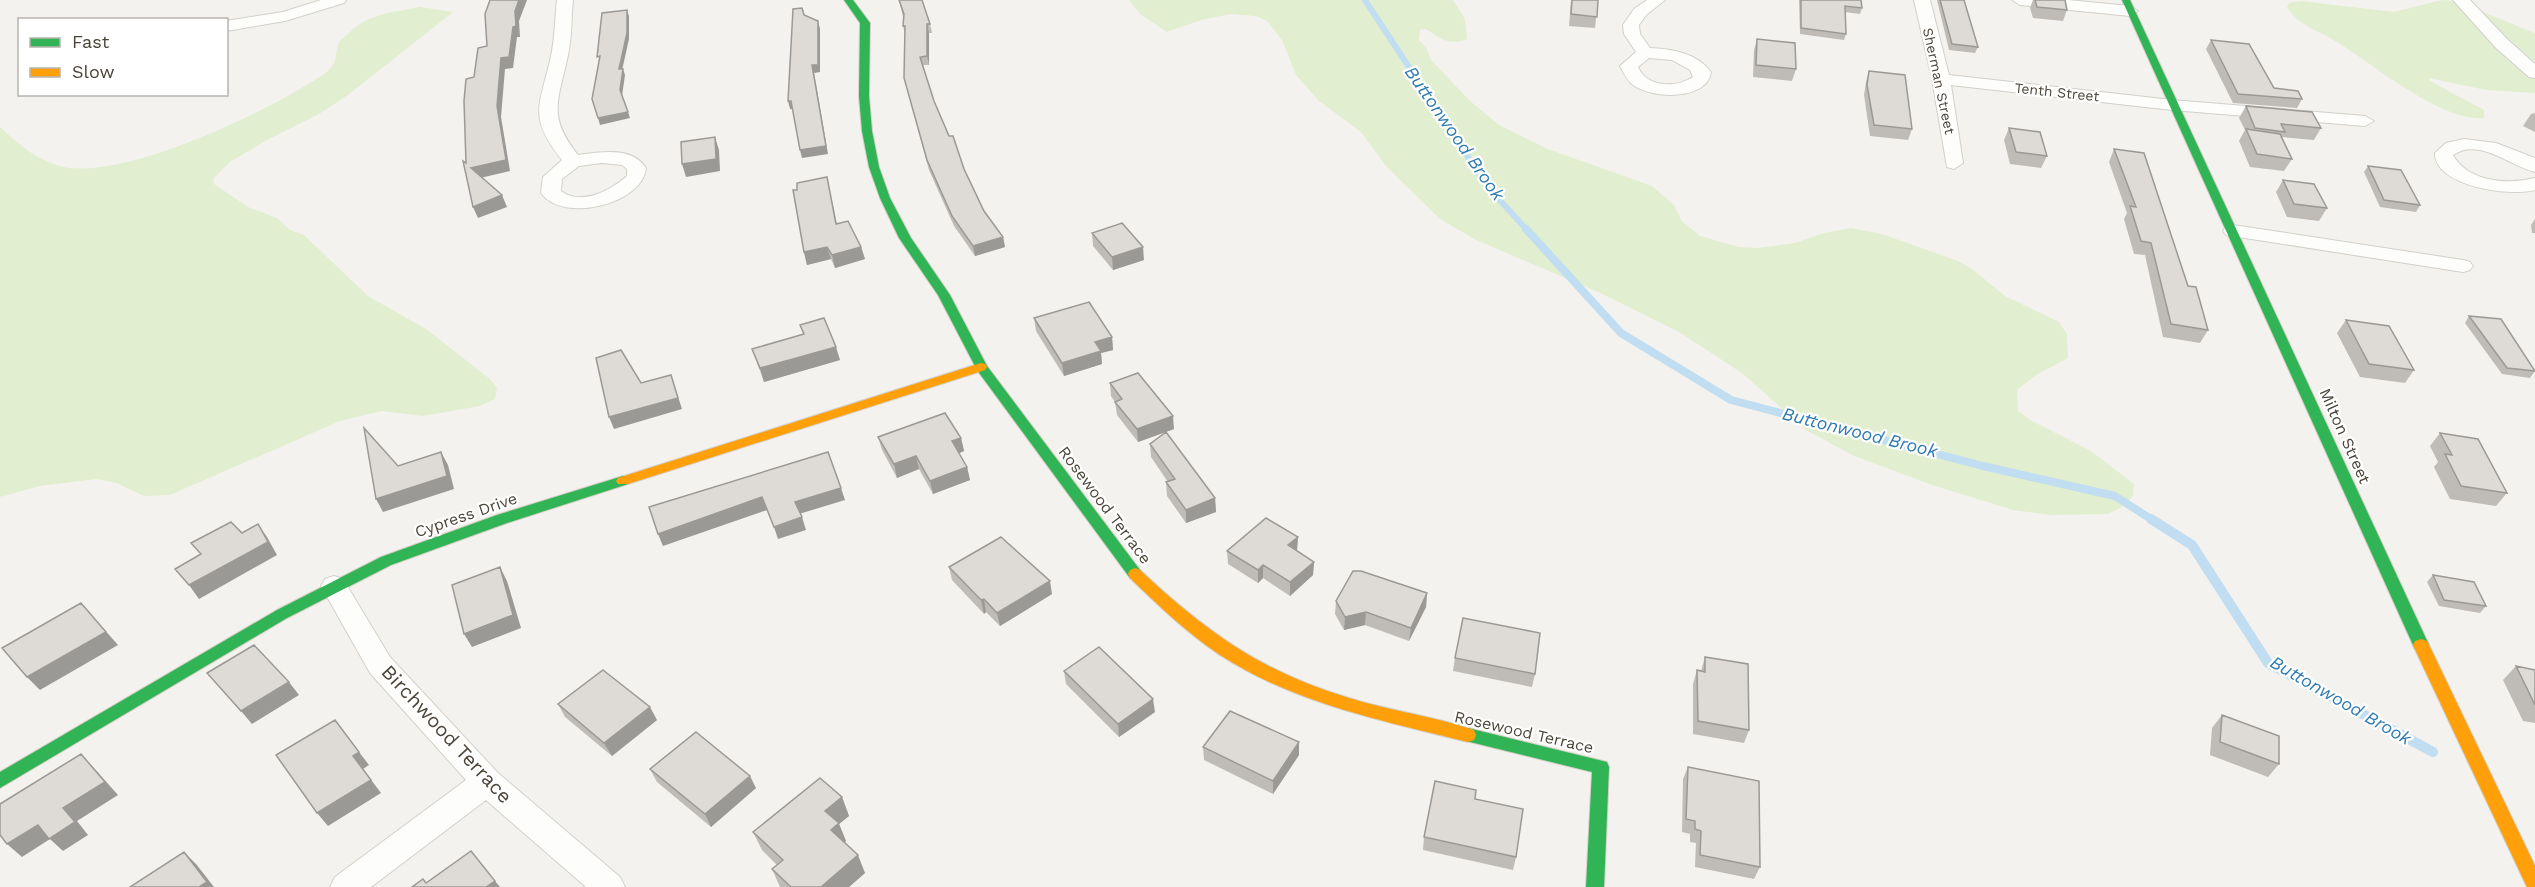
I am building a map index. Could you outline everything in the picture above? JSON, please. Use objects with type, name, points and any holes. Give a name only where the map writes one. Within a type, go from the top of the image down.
[{"type":"street","points":[[228,26],[304,11],[338,0]]},
{"type":"street","points":[[565,0],[560,54],[550,92],[548,116],[553,136],[573,161]]},
{"type":"street","name":"Rosewood Terrace","points":[[848,0],[866,22],[864,96],[874,167],[885,198],[905,238],[944,295],[981,367],[1134,573],[1162,601],[1218,646],[1266,674],[1349,705],[1402,721],[1601,767],[1595,887]]},
{"type":"street","points":[[1645,52],[1632,34],[1630,25],[1640,12],[1657,0]]},
{"type":"street","name":"Sherman Street","points":[[1922,0],[1941,79],[1954,163]]},
{"type":"street","points":[[2020,0],[2128,5]]},
{"type":"street","points":[[2461,0],[2502,44],[2535,73]]},
{"type":"street","name":"Milton Street","points":[[2128,5],[2465,742],[2535,885]]},
{"type":"street","name":"Tenth Street","points":[[1941,79],[2172,105],[2365,121]]},
{"type":"street","points":[[2535,166],[2508,153],[2482,146],[2458,145],[2444,153],[2444,158],[2452,166],[2481,183],[2514,188],[2535,184]]},
{"type":"street","points":[[2232,231],[2463,266]]},
{"type":"street","name":"Cypress Drive","points":[[0,781],[334,586],[386,561],[502,519],[981,367]]},
{"type":"street","name":"Birchwood Terrace","points":[[334,586],[380,665],[487,782],[609,887]]},
{"type":"street","points":[[346,887],[487,782]]},
{"type":"green space","points":[[1129,0],[1453,0],[1465,19],[1467,39],[1450,42],[1426,29],[1420,30],[1419,40],[1427,49],[1431,60],[1470,101],[1499,125],[1548,149],[1652,186],[1674,205],[1682,221],[1700,236],[1739,247],[1758,248],[1795,243],[1824,233],[1851,228],[1882,234],[1958,261],[1971,268],[2005,296],[2059,322],[2067,334],[2068,358],[2036,375],[2017,390],[2018,411],[2032,421],[2091,451],[2134,484],[2133,496],[2122,507],[2108,514],[2051,515],[2013,510],[1932,485],[1852,455],[1806,430],[1742,373],[1679,332],[1596,291],[1476,240],[1440,219],[1386,166],[1361,132],[1319,101],[1296,75],[1282,40],[1267,21],[1256,16],[1231,14],[1201,20],[1167,32],[1140,14]]},
{"type":"green space","points":[[2442,0],[2455,1],[2535,33],[2535,93],[2486,90],[2429,78],[2430,81],[2484,110],[2484,118],[2467,117],[2448,111],[2408,90],[2337,42],[2304,24],[2287,8],[2289,3],[2301,1],[2394,12]]},
{"type":"green space","points":[[420,7],[453,12],[348,95],[319,114],[230,162],[213,179],[214,184],[248,207],[277,218],[290,230],[304,235],[368,296],[426,329],[490,379],[497,388],[495,399],[480,406],[423,416],[382,411],[340,421],[170,495],[144,496],[116,483],[96,479],[40,486],[0,497],[0,127],[26,149],[56,165],[82,169],[116,165],[153,155],[232,124],[269,106],[324,74],[334,63],[340,42],[365,21],[382,14]]},
{"type":"building","points":[[490,0],[519,0],[515,11],[516,26],[513,27],[509,57],[501,58],[497,106],[506,160],[471,168],[502,195],[473,207],[463,161],[466,163],[464,101],[466,79],[474,77],[478,48],[487,46],[485,14]]},
{"type":"building","points":[[899,0],[922,0],[930,24],[927,24],[927,56],[920,57],[934,101],[949,136],[953,136],[964,169],[984,211],[1003,237],[973,246],[952,216],[927,160],[904,78],[905,26],[903,26],[904,14]]},
{"type":"building","points":[[1572,0],[1598,0],[1597,17],[1571,14]]},
{"type":"building","points":[[1801,0],[1861,0],[1862,8],[1845,6],[1846,34],[1801,28]]},
{"type":"building","points":[[1940,0],[1964,0],[1978,47],[1952,44]]},
{"type":"building","points":[[2035,0],[2065,0],[2067,10],[2037,7]]},
{"type":"building","points":[[802,8],[804,15],[818,21],[818,65],[812,65],[826,146],[800,150],[791,101],[788,101],[793,9]]},
{"type":"building","points":[[627,10],[627,33],[619,69],[623,69],[620,90],[628,112],[598,118],[592,99],[600,56],[597,57],[602,13]]},
{"type":"building","points":[[1757,39],[1795,43],[1796,69],[1756,65]]},
{"type":"building","points":[[2211,40],[2249,44],[2274,88],[2298,91],[2302,99],[2238,94]]},
{"type":"building","points":[[1869,71],[1905,75],[1912,129],[1874,125],[1867,85]]},
{"type":"building","points":[[2246,106],[2312,112],[2321,128],[2281,124],[2285,132],[2255,128]]},
{"type":"building","points":[[2009,128],[2040,132],[2047,156],[2016,152]]},
{"type":"building","points":[[2246,129],[2280,134],[2292,159],[2257,154]]},
{"type":"building","points":[[715,137],[716,159],[682,164],[681,142]]},
{"type":"building","points":[[2114,149],[2144,153],[2188,286],[2196,287],[2208,330],[2171,324],[2151,243],[2141,241],[2130,206],[2136,207]]},
{"type":"building","points":[[2368,166],[2401,170],[2420,205],[2384,200]]},
{"type":"building","points":[[827,177],[836,224],[848,221],[861,247],[832,255],[827,247],[804,252],[793,190],[797,190],[797,183]]},
{"type":"building","points":[[2283,180],[2314,184],[2327,208],[2294,204]]},
{"type":"building","points":[[1122,223],[1143,247],[1112,257],[1092,233]]},
{"type":"building","points":[[1089,302],[1112,337],[1095,342],[1101,351],[1062,363],[1034,318]]},
{"type":"building","points":[[2469,316],[2501,319],[2535,371],[2507,368]]},
{"type":"building","points":[[824,318],[836,347],[760,368],[752,349],[804,334],[800,325]]},
{"type":"building","points":[[2346,320],[2389,326],[2414,370],[2369,364]]},
{"type":"building","points":[[621,350],[641,383],[671,375],[678,398],[609,417],[596,358]]},
{"type":"building","points":[[1138,373],[1173,416],[1137,429],[1115,402],[1122,399],[1110,383]]},
{"type":"building","points":[[945,413],[961,438],[952,441],[967,467],[930,481],[916,456],[894,464],[878,437]]},
{"type":"building","points":[[364,428],[398,466],[441,452],[447,476],[376,499]]},
{"type":"building","points":[[1166,432],[1215,498],[1186,510],[1166,482],[1175,479],[1150,444]]},
{"type":"building","points":[[2440,433],[2478,439],[2507,493],[2461,486],[2445,454],[2452,455]]},
{"type":"building","points":[[828,452],[841,488],[795,502],[802,517],[774,527],[762,497],[658,534],[649,507]]},
{"type":"building","points":[[1266,518],[1298,537],[1288,545],[1314,562],[1290,582],[1263,565],[1258,570],[1227,551]]},
{"type":"building","points":[[231,522],[242,533],[258,524],[268,542],[189,585],[175,569],[201,554],[191,543]]},
{"type":"building","points":[[1001,537],[1050,581],[997,613],[949,567]]},
{"type":"building","points":[[500,567],[513,615],[464,634],[452,585]]},
{"type":"building","points":[[1353,571],[1361,571],[1427,593],[1411,628],[1366,612],[1345,617],[1336,601]]},
{"type":"building","points":[[2433,575],[2474,582],[2486,606],[2444,600]]},
{"type":"building","points":[[81,603],[106,632],[27,677],[2,648]]},
{"type":"building","points":[[1463,618],[1540,633],[1535,674],[1455,658]]},
{"type":"building","points":[[254,645],[289,682],[241,711],[207,673]]},
{"type":"building","points":[[1099,647],[1153,699],[1118,724],[1064,671]]},
{"type":"building","points":[[1705,657],[1748,664],[1749,730],[1698,721],[1697,670],[1705,672]]},
{"type":"building","points":[[2516,666],[2535,670],[2535,705]]},
{"type":"building","points":[[603,670],[650,707],[604,743],[558,704]]},
{"type":"building","points":[[1230,711],[1299,742],[1273,781],[1203,747]]},
{"type":"building","points":[[2222,715],[2279,736],[2279,764],[2220,742]]},
{"type":"building","points":[[335,720],[359,752],[353,756],[371,780],[317,813],[276,755]]},
{"type":"building","points":[[696,732],[750,776],[705,814],[650,769]]},
{"type":"building","points":[[81,754],[105,782],[63,808],[75,822],[49,839],[38,825],[7,844],[0,835],[0,804]]},
{"type":"building","points":[[1688,767],[1759,781],[1760,867],[1700,855],[1701,831],[1695,829],[1695,821],[1686,819]]},
{"type":"building","points":[[820,778],[842,797],[825,811],[839,823],[831,830],[858,855],[821,887],[791,887],[772,869],[783,860],[753,832]]},
{"type":"building","points":[[1435,781],[1476,790],[1475,799],[1523,809],[1516,857],[1424,837]]},
{"type":"building","points":[[471,851],[495,881],[486,887],[412,887],[423,879],[426,883]]},
{"type":"building","points":[[184,852],[207,882],[199,887],[130,887]]},
{"type":"waterway","name":"Buttonwood Brook","points":[[1365,0],[1487,186],[1527,230]]},
{"type":"waterway","name":"Buttonwood Brook","points":[[1526,229],[1621,333],[1731,400],[1983,466],[2115,496],[2154,521]]},
{"type":"waterway","name":"Buttonwood Brook","points":[[2151,519],[2192,545],[2268,663],[2433,752]]},
{"type":"traffic: fast","points":[[848,0],[865,23],[864,96],[867,131],[874,167],[885,198],[905,238],[944,295],[981,367],[1135,574]]},
{"type":"traffic: fast","points":[[2126,0],[2421,645]]},
{"type":"traffic: fast","points":[[0,781],[282,614],[386,561],[502,519],[623,481]]},
{"type":"traffic: fast","points":[[1468,735],[1601,767],[1595,887]]},
{"type":"traffic: slow","points":[[623,481],[981,367]]},
{"type":"traffic: slow","points":[[1135,574],[1197,630],[1265,673],[1350,705],[1468,735]]},
{"type":"traffic: slow","points":[[2421,645],[2535,885]]}]
